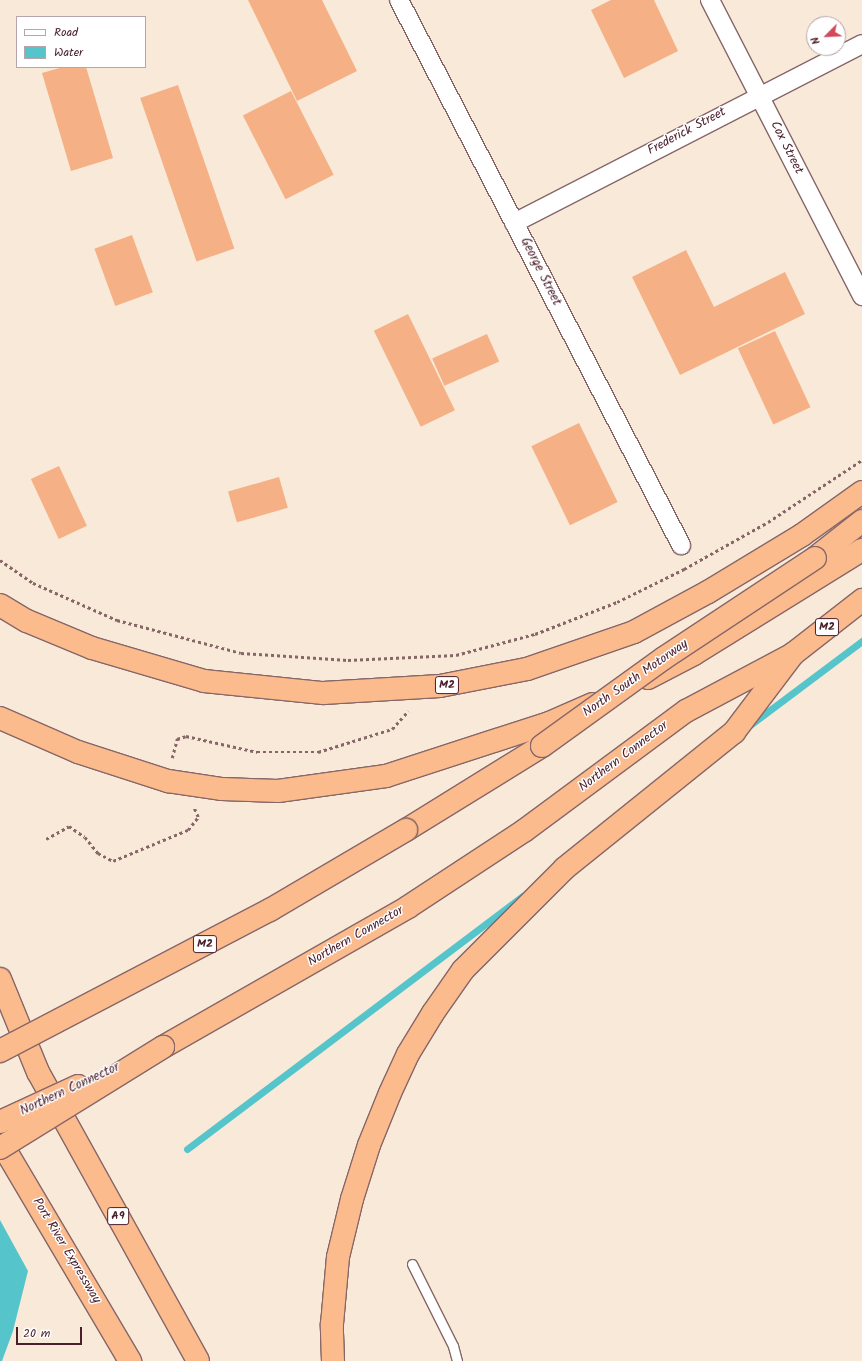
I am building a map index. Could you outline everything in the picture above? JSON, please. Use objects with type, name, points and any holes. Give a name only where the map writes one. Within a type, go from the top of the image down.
[{"type":"highway","name":"M2","points":[[0,605],[27,621],[92,648],[204,681],[323,693],[440,686],[527,669],[634,632],[708,592],[796,539],[862,492]]},
{"type":"highway","name":"North South Motorway","points":[[0,1051],[270,910],[406,830],[542,746],[664,658],[815,558],[862,521]]},
{"type":"highway","points":[[0,718],[78,752],[168,781],[222,789],[278,791],[386,776],[549,723],[635,685],[694,654],[862,550]]},
{"type":"highway","name":"M2","points":[[793,654],[862,600]]},
{"type":"highway","points":[[333,1361],[332,1324],[338,1257],[352,1198],[368,1145],[390,1093],[412,1047],[468,965],[565,868],[734,732],[793,654]]},
{"type":"highway","name":"Northern Connector","points":[[0,1122],[163,1047],[408,907],[525,830],[686,710],[793,654]]},
{"type":"highway","name":"A9","points":[[0,979],[38,1072],[198,1361]]},
{"type":"highway","points":[[0,1012],[38,1072]]},
{"type":"highway","points":[[0,1148],[163,1047]]},
{"type":"highway","name":"Port River Expressway","points":[[0,1141],[130,1361]]},
{"type":"street","name":"George Street","points":[[399,0],[680,545]]},
{"type":"street","name":"Cox Street","points":[[710,0],[862,296]]},
{"type":"street","name":"Frederick Street","points":[[514,223],[759,95],[862,44]]},
{"type":"lane","points":[[412,1264],[453,1346],[457,1361]]},
{"type":"path","points":[[0,560],[33,583],[117,620],[241,653],[348,660],[456,655],[535,634],[616,602],[678,573],[768,522],[862,460]]},
{"type":"path","points":[[168,781],[177,740],[186,736],[257,752],[318,752],[392,729],[412,706]]},
{"type":"path","points":[[46,839],[70,826],[85,837],[98,853],[113,861],[188,830],[198,817],[194,808],[190,806]]},
{"type":"water","points":[[0,1220],[28,1271],[13,1331],[2,1361],[0,1361]]},
{"type":"building","points":[[248,0],[322,0],[357,71],[297,101]]},
{"type":"building","points":[[611,0],[654,0],[678,51],[624,78],[591,10]]},
{"type":"building","points":[[60,68],[86,68],[113,158],[71,171],[42,73]]},
{"type":"building","points":[[178,85],[234,249],[197,262],[140,98]]},
{"type":"building","points":[[291,91],[334,175],[286,199],[243,116]]},
{"type":"building","points":[[132,235],[153,292],[115,306],[94,249]]},
{"type":"building","points":[[686,250],[714,307],[785,272],[805,314],[680,375],[632,277]]},
{"type":"building","points":[[408,314],[455,410],[421,427],[374,331]]},
{"type":"building","points":[[775,331],[810,407],[773,424],[738,348]]},
{"type":"building","points":[[487,334],[499,361],[444,386],[432,358]]},
{"type":"building","points":[[579,423],[618,502],[570,525],[531,446]]},
{"type":"building","points":[[59,466],[87,526],[59,539],[31,479]]},
{"type":"building","points":[[279,477],[288,508],[237,522],[228,492]]},
{"type":"waterway","points":[[750,725],[862,641]]},
{"type":"waterway","points":[[187,1149],[523,896]]}]
